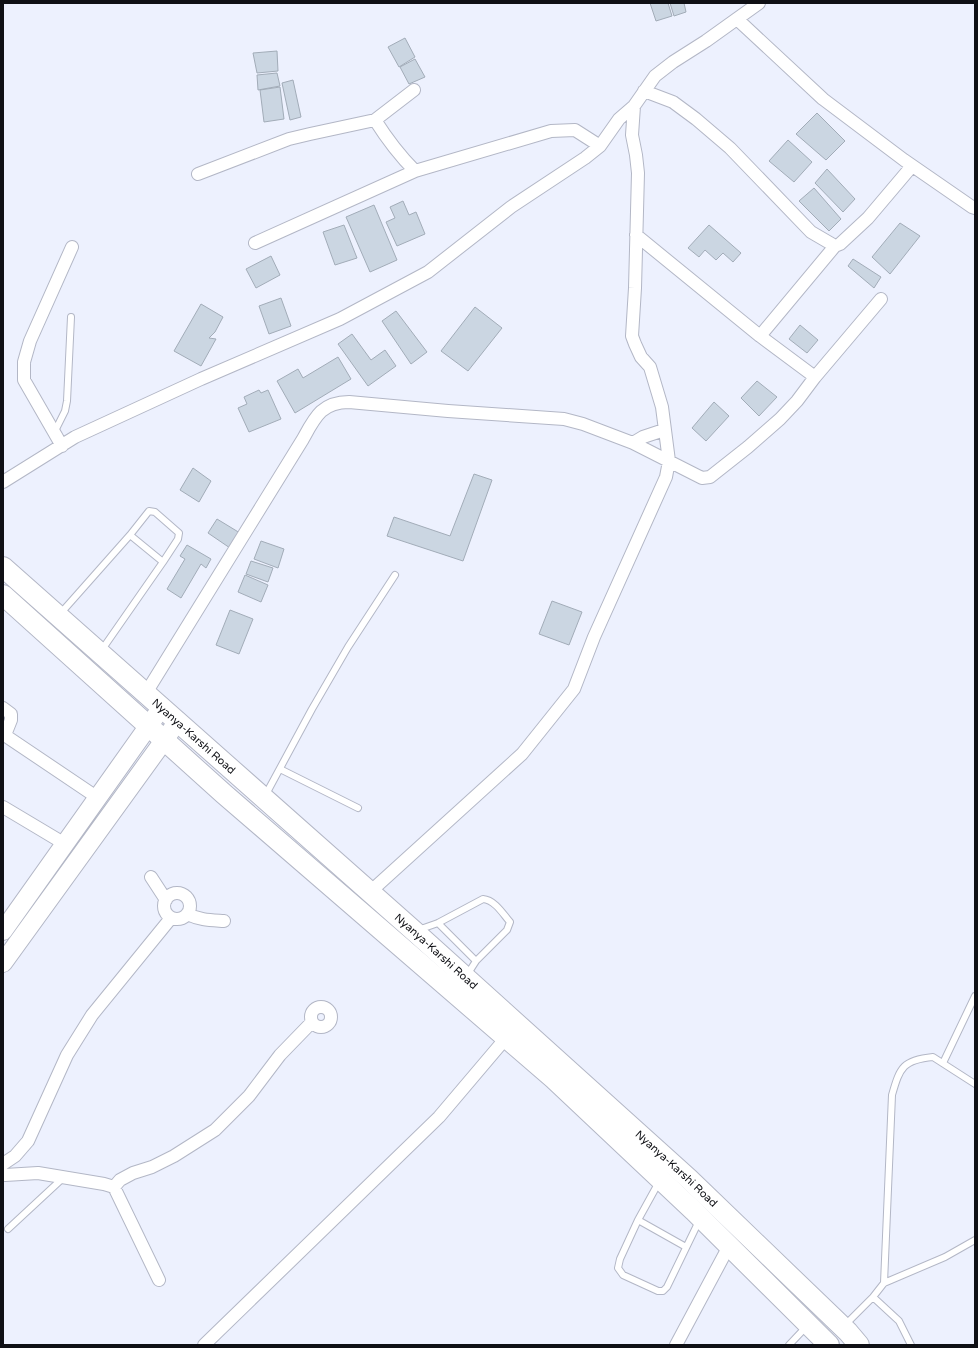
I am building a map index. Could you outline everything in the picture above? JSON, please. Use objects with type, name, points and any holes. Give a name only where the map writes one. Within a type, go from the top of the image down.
[{"type":"main road","name":"Nyanya-Karshi Road","points":[[3,567],[414,931],[506,1038],[554,1079],[701,1218],[828,1345]]},
{"type":"main road","name":"Nyanya-Karshi Road","points":[[4,597],[236,804],[453,975],[689,1179],[844,1327],[859,1345]]},
{"type":"street","points":[[3,482],[75,438],[201,379],[340,319],[428,272],[511,207],[585,158],[600,146],[619,119],[634,106],[655,76],[759,3]]},
{"type":"street","points":[[737,19],[823,99],[912,166],[975,208]]},
{"type":"street","points":[[198,174],[289,139],[375,120],[414,90]]},
{"type":"street","points":[[644,91],[673,102],[696,119],[730,148],[811,232],[835,246]]},
{"type":"street","points":[[370,892],[522,754],[574,689],[594,637],[666,477],[669,461],[662,407],[650,367],[642,357],[632,336],[638,173],[632,135],[634,106]]},
{"type":"street","points":[[375,120],[387,140],[415,171]]},
{"type":"street","points":[[255,242],[415,171],[551,132],[575,130],[600,146]]},
{"type":"street","points":[[760,336],[835,246],[840,244],[868,218],[912,166]]},
{"type":"street","points":[[636,235],[760,336],[815,377]]},
{"type":"street","points":[[62,446],[24,380],[24,362],[30,341],[72,246]]},
{"type":"street","points":[[146,693],[311,425],[318,414],[327,407],[338,402],[349,402],[448,412],[564,419],[583,424],[633,443],[702,478],[710,477],[780,419],[797,401],[815,377],[881,299]]},
{"type":"street","points":[[633,443],[644,437],[664,430]]},
{"type":"street","points":[[3,931],[162,707]]},
{"type":"street","points":[[3,708],[11,714],[11,720],[4,734],[98,798]]},
{"type":"street","points":[[3,963],[178,721]]},
{"type":"street","points":[[3,807],[65,844]]},
{"type":"street","points":[[152,877],[166,900]]},
{"type":"street","points":[[173,894],[181,894],[185,896],[190,907],[187,914],[179,919],[171,918],[165,912],[166,900],[173,894]]},
{"type":"street","points":[[187,914],[203,920],[224,921]]},
{"type":"street","points":[[4,1173],[15,1156],[28,1141],[66,1055],[92,1015],[171,918]]},
{"type":"street","points":[[114,1187],[120,1180],[174,1156],[215,1130],[249,1096],[280,1055],[312,1022]]},
{"type":"street","points":[[204,1345],[439,1117],[506,1038]]},
{"type":"street","points":[[4,1173],[38,1173],[114,1187],[159,1280]]},
{"type":"street","points":[[676,1345],[729,1246]]},
{"type":"lane","points":[[54,432],[65,411],[67,401],[71,317]]},
{"type":"lane","points":[[59,616],[130,536],[149,511],[155,512],[179,533],[178,540],[100,652]]},
{"type":"lane","points":[[130,536],[163,562]]},
{"type":"lane","points":[[265,798],[312,709],[348,647],[395,575]]},
{"type":"lane","points":[[280,769],[358,808]]},
{"type":"lane","points":[[414,931],[438,923],[483,899],[488,899],[492,902],[510,922],[507,930],[476,960],[453,975]]},
{"type":"lane","points":[[438,923],[476,960]]},
{"type":"lane","points":[[943,1063],[975,996]]},
{"type":"lane","points":[[884,1283],[892,1095],[898,1076],[908,1063],[920,1058],[933,1057],[975,1084]]},
{"type":"lane","points":[[8,1229],[64,1177]]},
{"type":"lane","points":[[661,1180],[638,1220],[620,1260],[618,1268],[623,1274],[658,1291],[663,1291],[667,1287],[701,1218]]},
{"type":"lane","points":[[638,1220],[686,1247]]},
{"type":"lane","points":[[844,1327],[873,1297],[884,1283],[945,1257],[975,1240]]},
{"type":"lane","points":[[873,1297],[899,1321],[911,1345]]},
{"type":"lane","points":[[789,1345],[808,1324]]},
{"type":"building","points":[[650,3],[668,3],[672,16],[656,21]]},
{"type":"building","points":[[670,3],[684,3],[686,12],[674,16]]},
{"type":"building","points":[[405,38],[415,57],[399,67],[388,47]]},
{"type":"building","points":[[277,51],[278,71],[257,73],[253,53]]},
{"type":"building","points":[[415,59],[425,77],[409,84],[400,67]]},
{"type":"building","points":[[277,73],[280,86],[258,90],[257,75]]},
{"type":"building","points":[[293,80],[301,117],[290,120],[282,83]]},
{"type":"building","points":[[280,87],[284,119],[264,122],[260,90]]},
{"type":"building","points":[[817,113],[845,141],[826,160],[796,134]]},
{"type":"building","points":[[788,140],[812,162],[794,182],[769,161]]},
{"type":"building","points":[[827,169],[855,199],[843,212],[815,183]]},
{"type":"building","points":[[814,188],[841,219],[829,231],[799,201]]},
{"type":"building","points":[[403,201],[409,215],[416,212],[425,234],[397,246],[386,222],[395,218],[390,207]]},
{"type":"building","points":[[374,205],[397,260],[370,272],[346,217]]},
{"type":"building","points":[[900,223],[920,236],[890,274],[872,257]]},
{"type":"building","points":[[344,225],[357,258],[335,265],[323,232]]},
{"type":"building","points":[[709,225],[741,253],[733,262],[723,253],[716,260],[705,250],[699,257],[688,248]]},
{"type":"building","points":[[271,256],[280,275],[256,288],[246,269]]},
{"type":"building","points":[[853,259],[881,277],[874,288],[848,266]]},
{"type":"building","points":[[281,298],[291,326],[269,334],[259,306]]},
{"type":"building","points":[[201,304],[223,317],[215,332],[209,338],[216,339],[201,366],[174,351]]},
{"type":"building","points":[[475,307],[502,328],[468,371],[441,351]]},
{"type":"building","points":[[396,311],[427,352],[411,364],[382,321]]},
{"type":"building","points":[[800,325],[818,340],[807,353],[789,339]]},
{"type":"building","points":[[352,334],[371,360],[385,350],[396,366],[368,386],[338,344]]},
{"type":"building","points":[[338,357],[351,379],[295,413],[277,381],[298,369],[303,378]]},
{"type":"building","points":[[757,381],[777,397],[759,416],[741,398]]},
{"type":"building","points":[[259,390],[261,393],[268,390],[281,419],[249,432],[238,408],[247,404],[244,397]]},
{"type":"building","points":[[714,402],[729,416],[706,441],[692,428]]},
{"type":"building","points":[[193,468],[211,481],[199,502],[180,490]]},
{"type":"building","points":[[474,474],[492,480],[463,561],[387,536],[394,517],[450,536]]},
{"type":"building","points":[[217,519],[240,533],[230,548],[208,533]]},
{"type":"building","points":[[261,541],[284,549],[278,568],[254,559]]},
{"type":"building","points":[[187,545],[211,559],[206,568],[201,564],[181,598],[167,589],[185,559],[180,556]]},
{"type":"building","points":[[251,561],[273,568],[268,582],[246,574]]},
{"type":"building","points":[[245,575],[268,585],[261,602],[238,592]]},
{"type":"building","points":[[552,601],[582,612],[569,645],[539,634]]},
{"type":"building","points":[[230,610],[253,619],[239,654],[216,645]]}]
